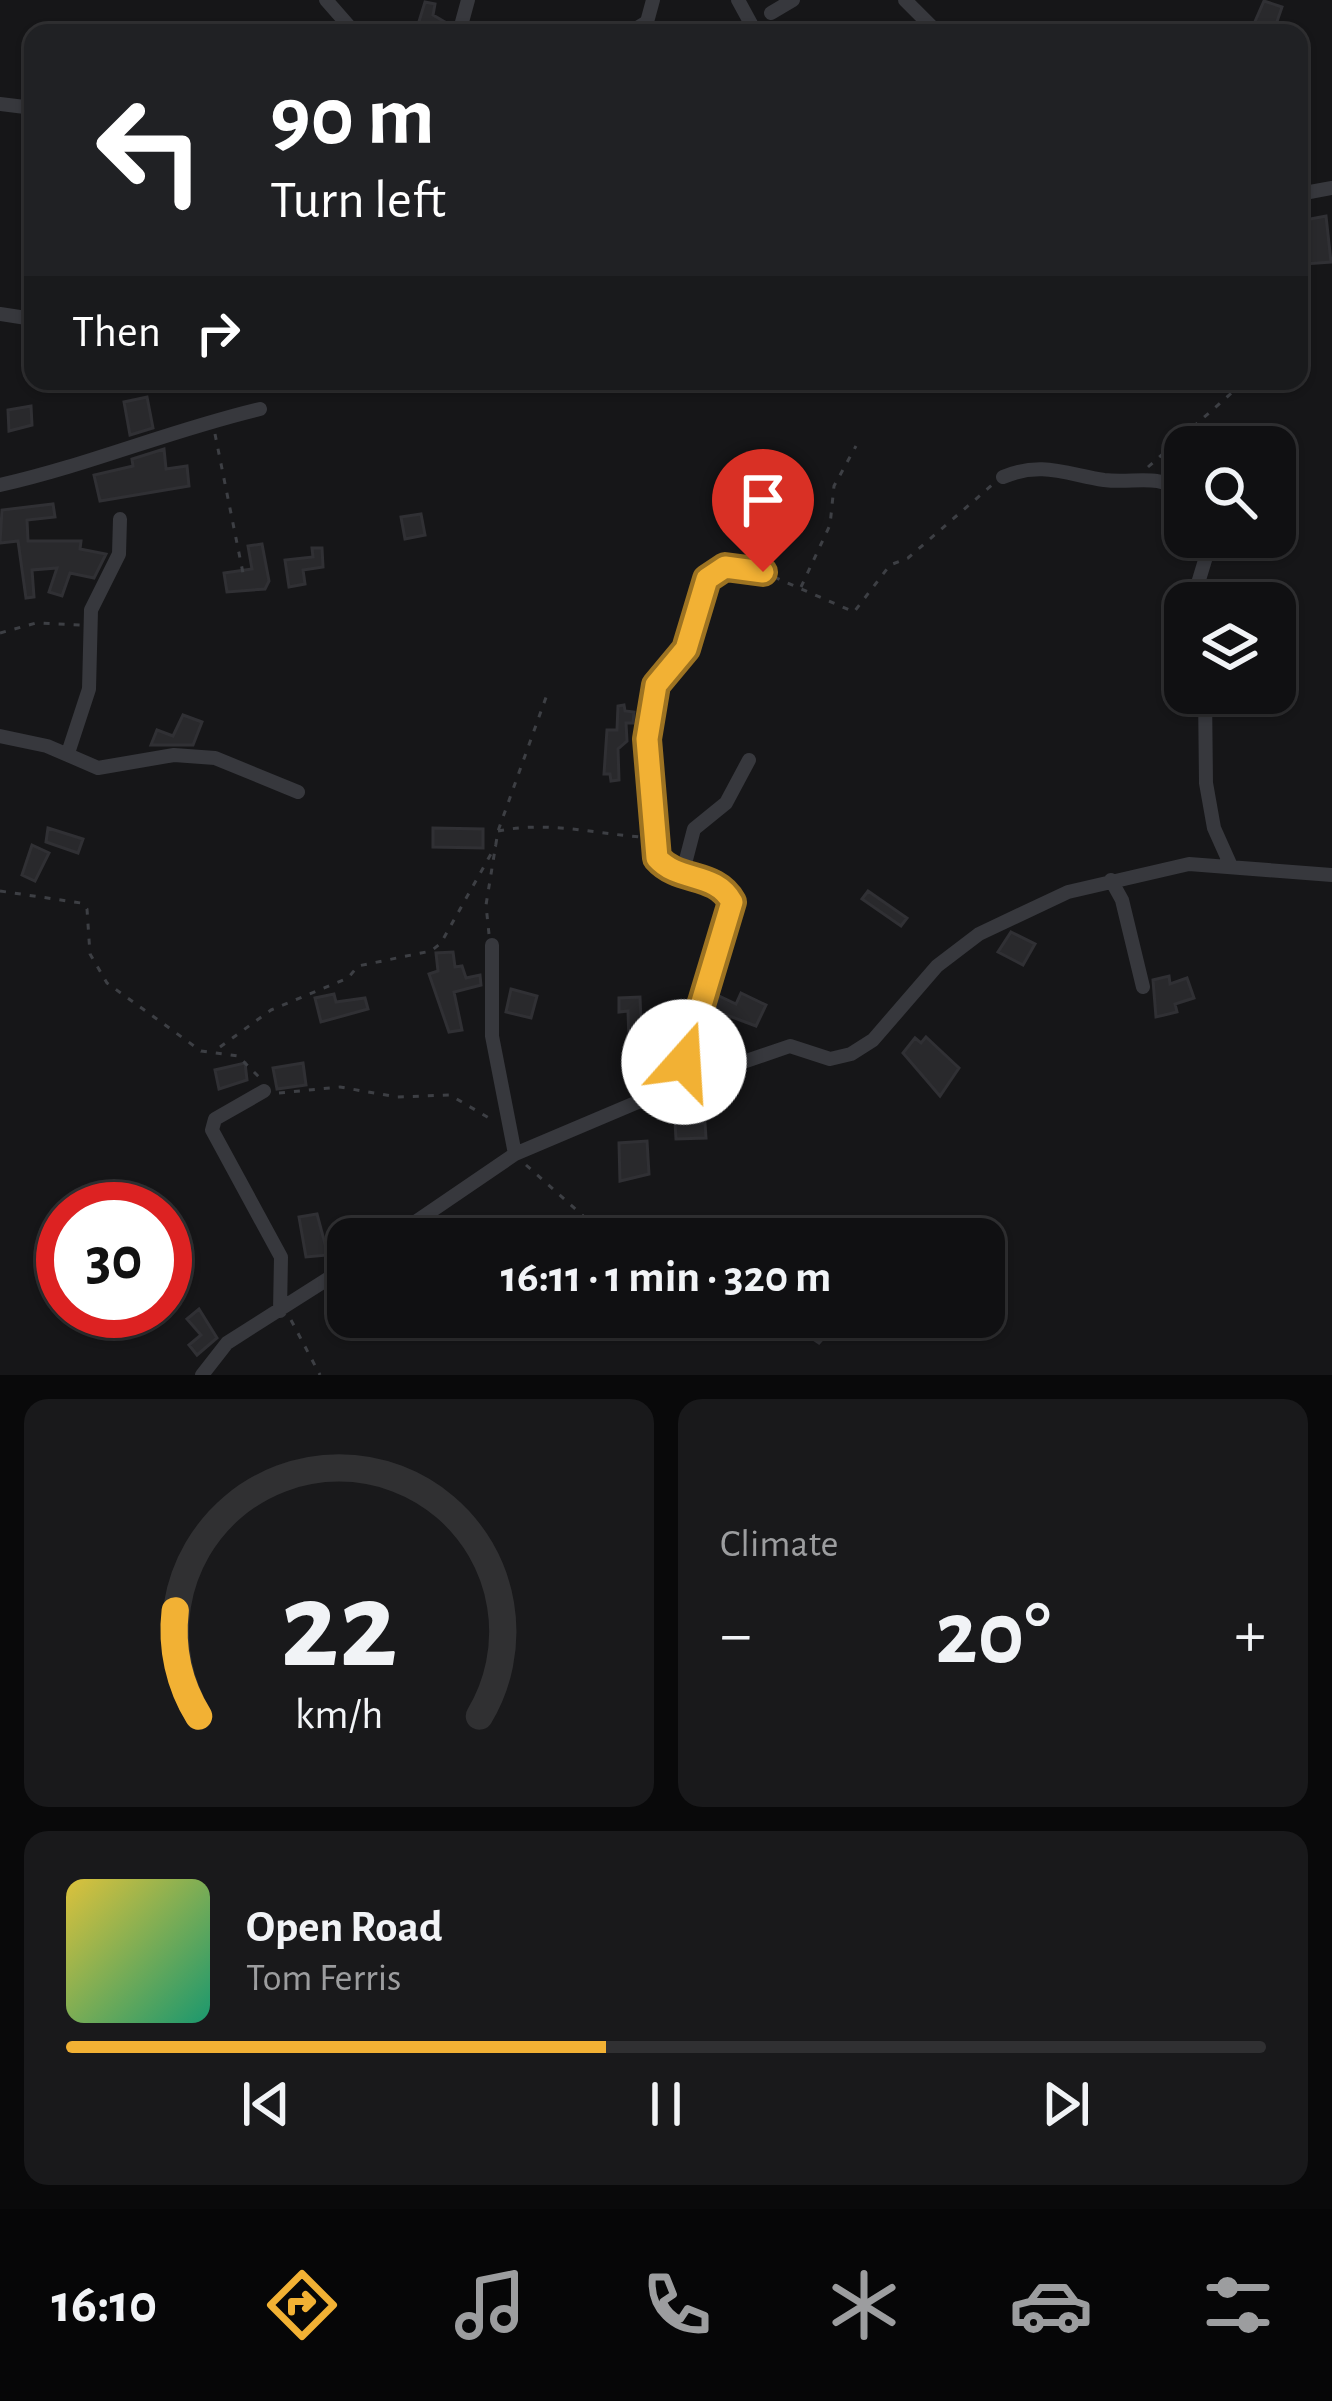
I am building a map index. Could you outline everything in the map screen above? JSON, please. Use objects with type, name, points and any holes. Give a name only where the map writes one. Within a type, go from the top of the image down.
[{"type":"street","points":[[326,0],[347,24]]},
{"type":"street","points":[[771,13],[793,0]]},
{"type":"street","points":[[905,0],[929,24]]},
{"type":"street","points":[[0,484],[71,470],[127,445],[260,409]]},
{"type":"street","points":[[1003,477],[1043,467],[1102,480],[1164,481]]},
{"type":"street","points":[[68,753],[89,689],[87,627],[118,554],[120,519]]},
{"type":"street","points":[[676,1086],[732,902],[717,883],[682,875],[657,858],[647,739],[656,685],[686,649],[699,599],[715,569],[763,572]]},
{"type":"street","points":[[1205,714],[1206,783],[1214,828],[1231,866]]},
{"type":"street","points":[[0,736],[68,753],[98,768],[174,755],[215,758],[298,792]]},
{"type":"street","points":[[682,875],[694,829],[726,802],[748,760]]},
{"type":"street","points":[[420,1218],[514,1150],[676,1086],[790,1046],[830,1059],[851,1054],[873,1040],[937,965],[979,934],[1068,892],[1189,863],[1332,875]]},
{"type":"street","points":[[1111,880],[1122,900],[1142,987]]},
{"type":"street","points":[[492,945],[492,1036],[514,1150]]},
{"type":"street","points":[[264,1091],[215,1119],[212,1130],[281,1257],[282,1309]]},
{"type":"street","points":[[202,1375],[227,1343],[327,1280]]},
{"type":"path","points":[[1134,477],[1234,390]]},
{"type":"path","points":[[212,420],[243,573]]},
{"type":"path","points":[[800,588],[830,526],[834,486],[856,446]]},
{"type":"path","points":[[763,572],[854,612],[890,566],[908,558],[1003,477]]},
{"type":"path","points":[[0,633],[36,623],[87,627]]},
{"type":"path","points":[[492,945],[486,905],[498,831],[549,689]]},
{"type":"path","points":[[498,831],[567,824],[597,835],[653,842]]},
{"type":"path","points":[[0,891],[81,903],[87,909],[90,954],[107,983],[201,1051],[218,1049],[271,1010],[347,978],[358,966],[431,951],[456,921],[496,844]]},
{"type":"path","points":[[218,1049],[252,1066],[264,1091],[340,1087],[397,1097],[450,1095],[493,1120],[514,1150],[587,1218]]},
{"type":"path","points":[[282,1309],[320,1375]]},
{"type":"building","points":[[1264,1],[1282,7],[1276,24],[1254,24]]},
{"type":"building","points":[[425,2],[435,4],[433,15],[448,24],[418,24]]},
{"type":"building","points":[[1326,216],[1331,262],[1308,264],[1308,219]]},
{"type":"building","points":[[147,397],[153,428],[130,435],[124,402]]},
{"type":"building","points":[[31,406],[32,425],[9,431],[8,410]]},
{"type":"building","points":[[164,449],[166,469],[187,466],[189,486],[100,501],[94,475],[133,466],[132,459]]},
{"type":"building","points":[[53,504],[55,517],[27,520],[28,541],[81,541],[80,549],[106,554],[94,578],[70,573],[62,596],[49,592],[57,568],[32,570],[34,597],[26,598],[18,541],[0,543],[2,510]]},
{"type":"building","points":[[421,514],[425,535],[405,539],[401,517]]},
{"type":"building","points":[[262,544],[269,581],[265,589],[227,592],[224,573],[252,569],[248,546]]},
{"type":"building","points":[[312,548],[322,548],[323,567],[303,570],[305,584],[289,587],[285,560],[313,557]]},
{"type":"building","points":[[624,705],[625,711],[634,712],[633,723],[626,723],[627,741],[618,749],[619,780],[611,781],[610,774],[604,774],[607,730],[617,730],[618,706]]},
{"type":"building","points":[[183,715],[202,722],[193,745],[151,745],[157,730],[173,736]]},
{"type":"building","points":[[48,828],[83,839],[78,853],[46,842]]},
{"type":"building","points":[[433,828],[483,829],[483,848],[433,847]]},
{"type":"building","points":[[32,845],[49,853],[35,881],[22,875]]},
{"type":"building","points":[[868,891],[907,918],[901,926],[862,899]]},
{"type":"building","points":[[1011,932],[1035,944],[1023,965],[998,952]]},
{"type":"building","points":[[453,952],[455,967],[462,966],[466,978],[480,975],[481,985],[454,992],[462,1030],[449,1032],[429,974],[438,971],[436,953]]},
{"type":"building","points":[[1169,976],[1170,984],[1187,978],[1194,998],[1175,1004],[1177,1012],[1156,1017],[1153,980]]},
{"type":"building","points":[[511,989],[537,996],[531,1018],[506,1012]]},
{"type":"building","points":[[741,993],[766,1005],[756,1026],[713,1010],[719,996],[736,1004]]},
{"type":"building","points":[[334,994],[336,1002],[365,998],[368,1009],[321,1022],[315,998]]},
{"type":"building","points":[[640,997],[641,1021],[652,1021],[653,1039],[629,1040],[628,1011],[619,1012],[619,998]]},
{"type":"building","points":[[926,1037],[959,1068],[940,1096],[903,1053],[915,1038],[921,1043]]},
{"type":"building","points":[[245,1063],[247,1080],[219,1089],[215,1070]]},
{"type":"building","points":[[303,1063],[306,1085],[277,1089],[273,1068]]},
{"type":"building","points":[[674,1103],[686,1103],[687,1123],[705,1123],[706,1138],[676,1139]]},
{"type":"building","points":[[647,1141],[649,1174],[620,1181],[619,1143]]},
{"type":"building","points":[[317,1214],[327,1255],[306,1257],[299,1217]]},
{"type":"building","points":[[199,1309],[217,1338],[197,1355],[189,1345],[201,1335],[192,1325],[192,1315]]},
{"type":"route","points":[[684,1062],[732,902],[717,883],[676,874],[657,858],[647,739],[656,685],[686,649],[707,579],[715,569],[725,567],[763,572]]}]
